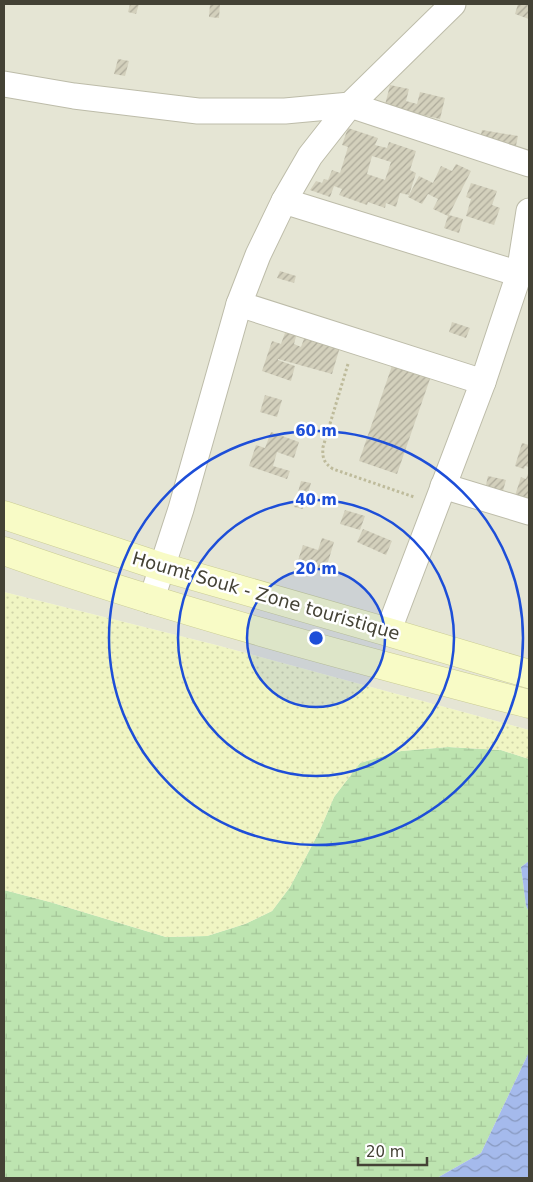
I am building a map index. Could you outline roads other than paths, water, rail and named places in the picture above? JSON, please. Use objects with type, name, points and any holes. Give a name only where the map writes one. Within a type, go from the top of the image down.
[{"type":"main road","name":"Houmt Souk - Zone touristique","points":[[4,515],[162,567],[529,674]]},
{"type":"main road","points":[[4,551],[152,601],[412,674],[529,704]]},
{"type":"street","points":[[152,601],[181,509],[239,304],[258,255],[284,202],[310,156],[350,105],[453,4]]},
{"type":"street","points":[[4,84],[74,96],[198,111],[285,112],[350,105],[529,164]]},
{"type":"street","points":[[284,202],[519,274]]},
{"type":"street","points":[[388,632],[483,382],[519,274],[529,213]]},
{"type":"street","points":[[239,304],[483,382]]},
{"type":"street","points":[[439,496],[529,512]]},
{"type":"water","points":[[529,861],[529,912],[526,906],[521,867]]},
{"type":"water","points":[[529,1052],[529,1178],[437,1178],[481,1153]]}]
